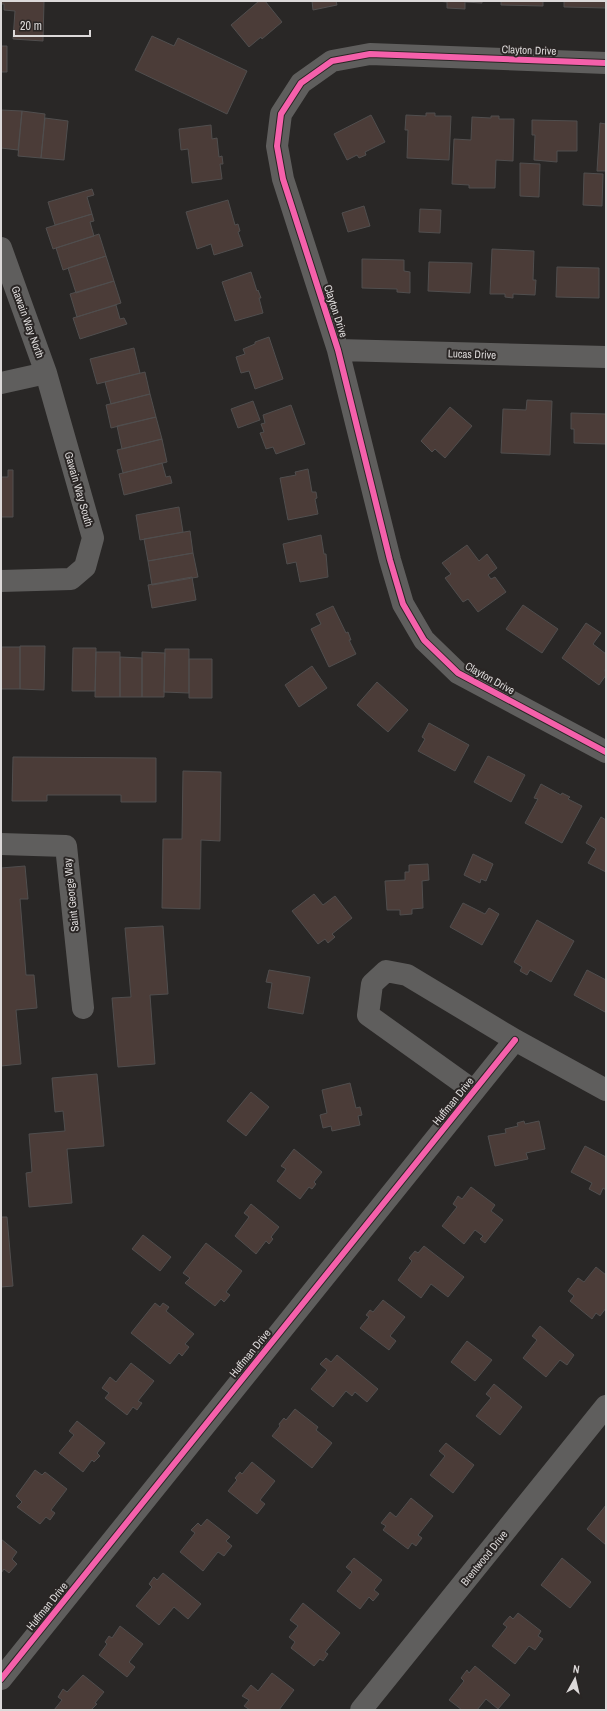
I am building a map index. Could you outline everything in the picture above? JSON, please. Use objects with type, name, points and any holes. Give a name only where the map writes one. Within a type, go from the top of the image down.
[{"type":"street","name":"Clayton Drive","points":[[606,63],[370,54],[332,61],[301,83],[281,114],[277,146],[283,179],[338,350],[390,560],[403,604],[424,640],[458,673],[606,752]]},
{"type":"street","name":"Gawain Way North","points":[[1,248],[46,373]]},
{"type":"street","name":"Lucas Drive","points":[[338,350],[606,357]]},
{"type":"street","points":[[1,383],[46,373]]},
{"type":"street","name":"Gawain Way South","points":[[1,581],[71,579],[85,567],[93,538],[46,373]]},
{"type":"street","name":"Saint George Way","points":[[1,844],[66,846],[83,1008]]},
{"type":"street","name":"Huffman Drive","points":[[474,1091],[368,1015],[372,984],[386,971],[407,975],[515,1040],[606,1090]]},
{"type":"street","name":"Huffman Drive","points":[[1,1679],[515,1040]]},
{"type":"street","name":"Brentwood Drive","points":[[361,1710],[606,1406]]},
{"type":"building","points":[[1,1],[44,1],[43,41],[13,39],[15,11],[4,10],[4,4],[1,4]]},
{"type":"building","points":[[259,1],[265,1],[282,22],[262,39],[261,37],[249,47],[231,25]]},
{"type":"building","points":[[312,1],[336,1],[337,5],[313,10]]},
{"type":"building","points":[[437,1],[482,1],[482,3],[465,2],[465,9],[447,8],[447,2]]},
{"type":"building","points":[[501,1],[543,1],[543,6],[501,5]]},
{"type":"building","points":[[564,1],[606,1],[606,8],[564,7]]},
{"type":"building","points":[[152,36],[174,46],[178,38],[247,71],[227,114],[135,70]]},
{"type":"building","points":[[1,46],[7,46],[7,72],[1,72]]},
{"type":"building","points":[[1,110],[22,111],[18,150],[1,148]]},
{"type":"building","points":[[22,111],[45,114],[41,158],[18,156]]},
{"type":"building","points":[[426,113],[435,113],[435,116],[451,116],[449,160],[407,158],[408,130],[405,130],[406,115],[426,116]]},
{"type":"building","points":[[371,115],[385,142],[365,152],[366,155],[359,158],[357,155],[347,160],[334,134]]},
{"type":"building","points":[[491,116],[499,116],[499,119],[514,119],[513,161],[496,160],[495,188],[469,188],[469,185],[452,184],[454,139],[471,140],[472,117],[491,118]]},
{"type":"building","points":[[45,118],[68,121],[64,160],[41,158]]},
{"type":"building","points":[[532,120],[577,121],[577,151],[557,151],[557,162],[534,160],[535,135],[532,135]]},
{"type":"building","points":[[600,123],[606,124],[606,171],[597,171]]},
{"type":"building","points":[[211,125],[212,139],[217,138],[219,157],[222,156],[223,164],[220,164],[222,179],[192,183],[188,149],[181,150],[179,129]]},
{"type":"building","points":[[520,163],[540,164],[539,197],[520,196]]},
{"type":"building","points":[[584,173],[603,174],[602,206],[583,205]]},
{"type":"building","points":[[92,189],[94,195],[87,197],[92,214],[55,225],[48,202]]},
{"type":"building","points":[[228,200],[235,225],[238,224],[240,231],[238,232],[243,246],[214,255],[211,244],[197,249],[186,212]]},
{"type":"building","points":[[364,206],[370,226],[348,232],[342,213]]},
{"type":"building","points":[[420,209],[441,210],[440,233],[419,232]]},
{"type":"building","points":[[92,214],[94,221],[90,222],[94,236],[53,249],[46,228]]},
{"type":"building","points":[[99,234],[106,256],[63,270],[56,248]]},
{"type":"building","points":[[492,249],[534,251],[533,280],[536,280],[535,295],[513,294],[513,298],[505,297],[505,294],[490,294]]},
{"type":"building","points":[[106,256],[114,281],[76,293],[68,268]]},
{"type":"building","points":[[362,259],[404,260],[404,271],[410,272],[410,293],[397,292],[397,289],[362,288]]},
{"type":"building","points":[[429,262],[472,263],[470,293],[428,291]]},
{"type":"building","points":[[557,267],[599,268],[599,298],[556,297]]},
{"type":"building","points":[[251,272],[257,291],[258,290],[261,298],[259,298],[263,313],[235,321],[222,282]]},
{"type":"building","points":[[114,281],[121,303],[77,317],[70,294]]},
{"type":"building","points":[[116,305],[120,319],[124,318],[127,324],[80,339],[73,318]]},
{"type":"building","points":[[269,337],[283,379],[255,389],[249,371],[241,373],[236,357],[245,354],[243,349],[255,344],[255,342]]},
{"type":"building","points":[[134,348],[140,373],[97,384],[90,359]]},
{"type":"building","points":[[145,372],[150,394],[111,404],[105,382]]},
{"type":"building","points":[[150,394],[156,417],[111,428],[106,405]]},
{"type":"building","points":[[527,400],[552,401],[550,455],[501,453],[503,409],[526,410]]},
{"type":"building","points":[[253,401],[260,420],[238,428],[231,409]]},
{"type":"building","points":[[291,405],[305,444],[276,454],[273,447],[266,449],[260,433],[264,432],[261,424],[265,423],[263,415]]},
{"type":"building","points":[[450,407],[472,426],[445,458],[435,449],[432,452],[421,441]]},
{"type":"building","points":[[571,413],[606,414],[606,444],[574,443],[574,429],[571,429]]},
{"type":"building","points":[[156,417],[162,439],[122,449],[117,426]]},
{"type":"building","points":[[162,439],[167,462],[123,473],[117,450]]},
{"type":"building","points":[[162,463],[166,477],[170,476],[172,483],[124,495],[119,474]]},
{"type":"building","points":[[308,469],[312,492],[316,492],[317,498],[315,499],[318,514],[288,520],[280,478],[296,475],[295,472]]},
{"type":"building","points":[[8,470],[13,470],[13,517],[1,517],[1,477],[8,477]]},
{"type":"building","points":[[179,507],[183,532],[140,540],[136,515]]},
{"type":"building","points":[[190,531],[193,553],[148,561],[144,539]]},
{"type":"building","points":[[321,535],[324,554],[326,554],[328,577],[300,582],[296,562],[287,564],[283,544]]},
{"type":"building","points":[[467,545],[479,561],[487,554],[497,568],[488,575],[491,579],[495,577],[506,592],[478,612],[468,599],[463,602],[445,578],[451,574],[442,563]]},
{"type":"building","points":[[193,553],[198,577],[152,585],[148,561]]},
{"type":"building","points":[[192,577],[196,600],[152,608],[148,585]]},
{"type":"building","points":[[523,605],[558,629],[542,653],[506,629]]},
{"type":"building","points":[[333,606],[346,633],[348,632],[351,640],[349,640],[356,654],[329,667],[311,629],[321,624],[316,614]]},
{"type":"building","points":[[586,623],[601,633],[593,644],[606,654],[606,675],[599,685],[562,658]]},
{"type":"building","points":[[20,646],[45,646],[44,690],[20,689]]},
{"type":"building","points":[[1,647],[20,647],[20,689],[1,689]]},
{"type":"building","points":[[73,648],[96,648],[95,691],[72,691]]},
{"type":"building","points":[[165,649],[189,649],[189,693],[164,692]]},
{"type":"building","points":[[96,652],[120,652],[120,697],[95,697]]},
{"type":"building","points":[[142,652],[165,653],[164,697],[142,697]]},
{"type":"building","points":[[120,657],[142,658],[142,697],[120,697]]},
{"type":"building","points":[[189,659],[212,659],[212,698],[189,698]]},
{"type":"building","points":[[312,666],[327,688],[299,707],[285,685]]},
{"type":"building","points":[[377,682],[408,710],[388,732],[357,705]]},
{"type":"building","points":[[429,723],[469,745],[455,771],[418,751],[425,739],[422,737]]},
{"type":"building","points":[[488,756],[525,775],[511,802],[474,782]]},
{"type":"building","points":[[13,757],[156,758],[156,802],[121,802],[121,795],[47,795],[47,801],[12,801]]},
{"type":"building","points":[[183,771],[221,772],[220,841],[201,840],[200,909],[162,908],[163,839],[182,839]]},
{"type":"building","points":[[541,784],[561,795],[562,793],[570,797],[568,799],[582,806],[562,843],[525,823],[538,799],[534,798]]},
{"type":"building","points":[[601,817],[606,820],[606,872],[588,863],[596,849],[586,843]]},
{"type":"building","points":[[473,854],[493,864],[486,881],[481,879],[480,883],[464,875]]},
{"type":"building","points":[[428,864],[429,880],[422,881],[423,908],[412,909],[412,914],[400,915],[400,910],[387,910],[385,881],[405,880],[405,872],[409,872],[409,865]]},
{"type":"building","points":[[25,866],[28,899],[20,899],[26,975],[34,975],[37,1008],[16,1010],[21,1064],[1,1066],[1,868]]},
{"type":"building","points":[[314,894],[323,905],[335,896],[352,918],[332,934],[335,937],[328,943],[325,939],[318,944],[292,911]]},
{"type":"building","points":[[463,903],[485,914],[489,908],[499,914],[482,945],[450,927]]},
{"type":"building","points":[[537,920],[574,941],[551,982],[530,970],[527,975],[520,971],[522,967],[514,962]]},
{"type":"building","points":[[163,926],[168,994],[150,995],[155,1064],[118,1067],[112,998],[131,997],[125,928]]},
{"type":"building","points":[[269,970],[310,977],[303,1014],[268,1008],[272,983],[266,982]]},
{"type":"building","points":[[587,970],[606,980],[605,1012],[574,995]]},
{"type":"building","points":[[97,1074],[104,1146],[67,1149],[72,1203],[29,1207],[26,1173],[32,1172],[29,1134],[65,1131],[63,1111],[55,1112],[52,1078]]},
{"type":"building","points":[[350,1083],[356,1108],[360,1107],[362,1115],[358,1116],[360,1125],[332,1131],[331,1126],[323,1128],[320,1115],[327,1113],[322,1090]]},
{"type":"building","points":[[251,1092],[269,1107],[246,1136],[227,1121]]},
{"type":"building","points":[[524,1121],[525,1124],[539,1121],[545,1149],[526,1153],[528,1159],[495,1166],[488,1136],[506,1133],[505,1129],[518,1126],[517,1123]]},
{"type":"building","points":[[585,1146],[606,1157],[606,1190],[603,1188],[600,1195],[589,1189],[592,1183],[571,1172]]},
{"type":"building","points":[[294,1149],[322,1172],[314,1182],[316,1184],[312,1189],[309,1187],[300,1199],[277,1181],[286,1169],[281,1166]]},
{"type":"building","points":[[471,1187],[495,1205],[491,1211],[503,1220],[485,1243],[480,1239],[483,1236],[475,1230],[464,1244],[442,1226],[457,1207],[453,1204],[458,1196],[462,1199]]},
{"type":"building","points":[[251,1204],[279,1227],[271,1237],[273,1239],[269,1244],[266,1241],[256,1254],[235,1236],[249,1217],[244,1213]]},
{"type":"building","points":[[1,1217],[7,1217],[13,1286],[1,1287]]},
{"type":"building","points":[[143,1235],[171,1257],[160,1271],[132,1249]]},
{"type":"building","points":[[206,1243],[242,1271],[226,1292],[230,1295],[224,1302],[221,1299],[215,1306],[185,1283],[190,1278],[183,1273]]},
{"type":"building","points":[[424,1246],[464,1277],[448,1297],[431,1284],[421,1298],[398,1280],[412,1261],[409,1258],[415,1251],[418,1253]]},
{"type":"building","points":[[596,1267],[606,1275],[606,1308],[600,1316],[596,1313],[592,1319],[570,1301],[574,1296],[568,1291],[578,1278],[584,1282]]},
{"type":"building","points":[[383,1300],[405,1317],[390,1336],[396,1341],[389,1350],[360,1328],[369,1317],[366,1315],[370,1310],[373,1312]]},
{"type":"building","points":[[155,1303],[160,1307],[163,1303],[169,1307],[166,1311],[194,1334],[185,1344],[189,1347],[182,1356],[179,1353],[170,1364],[131,1333]]},
{"type":"building","points":[[540,1326],[574,1355],[567,1365],[560,1360],[546,1377],[523,1358],[537,1340],[532,1336]]},
{"type":"building","points":[[467,1341],[492,1360],[475,1381],[451,1362]]},
{"type":"building","points":[[337,1355],[378,1389],[367,1402],[355,1392],[352,1396],[346,1391],[333,1407],[311,1389],[327,1370],[320,1364],[326,1358],[331,1362]]},
{"type":"building","points":[[131,1363],[154,1381],[138,1401],[142,1403],[137,1410],[133,1407],[127,1415],[105,1398],[109,1393],[102,1388],[110,1377],[116,1382]]},
{"type":"building","points":[[494,1384],[522,1407],[500,1435],[476,1416],[491,1398],[486,1394]]},
{"type":"building","points":[[295,1409],[318,1427],[316,1430],[332,1443],[312,1468],[272,1436],[284,1418],[286,1420]]},
{"type":"building","points":[[77,1421],[105,1443],[97,1453],[100,1456],[94,1462],[92,1460],[83,1472],[59,1453],[74,1435],[69,1431]]},
{"type":"building","points":[[446,1443],[474,1465],[453,1493],[430,1475],[445,1456],[439,1451]]},
{"type":"building","points":[[252,1462],[275,1481],[260,1500],[265,1504],[257,1514],[228,1491],[237,1480],[235,1478],[240,1472],[242,1474]]},
{"type":"building","points":[[35,1470],[42,1475],[45,1472],[67,1489],[51,1510],[55,1513],[50,1520],[46,1517],[40,1524],[17,1507],[22,1502],[16,1496]]},
{"type":"building","points":[[411,1498],[433,1516],[418,1535],[422,1538],[416,1546],[412,1543],[408,1549],[383,1530],[386,1526],[381,1523],[390,1512],[396,1517]]},
{"type":"building","points":[[606,1505],[606,1545],[587,1529]]},
{"type":"building","points":[[207,1519],[230,1537],[226,1541],[232,1546],[224,1556],[218,1552],[203,1571],[180,1552],[195,1533],[191,1530],[198,1523],[201,1526]]},
{"type":"building","points":[[1,1539],[17,1552],[12,1559],[17,1564],[9,1573],[4,1569],[1,1573]]},
{"type":"building","points":[[354,1558],[382,1580],[374,1590],[379,1594],[373,1601],[369,1597],[360,1609],[337,1591],[352,1572],[346,1567]]},
{"type":"building","points":[[562,1558],[591,1582],[570,1608],[541,1585]]},
{"type":"building","points":[[163,1573],[201,1604],[188,1619],[174,1607],[159,1625],[136,1606],[152,1587],[149,1584],[154,1577],[157,1580]]},
{"type":"building","points":[[303,1603],[340,1633],[325,1652],[328,1654],[323,1661],[320,1659],[314,1666],[291,1648],[295,1642],[289,1637],[298,1626],[290,1620]]},
{"type":"building","points":[[518,1613],[541,1631],[538,1636],[543,1639],[535,1650],[529,1646],[515,1664],[492,1646],[507,1627],[503,1624],[510,1616],[513,1619]]},
{"type":"building","points":[[120,1626],[143,1644],[129,1662],[135,1667],[127,1677],[99,1655],[107,1644],[105,1642],[109,1636],[112,1638]]},
{"type":"building","points":[[475,1666],[510,1695],[498,1709],[486,1699],[477,1710],[462,1710],[449,1700],[464,1681],[461,1678],[467,1670],[469,1673]]},
{"type":"building","points":[[272,1673],[294,1690],[279,1710],[250,1710],[244,1706],[249,1700],[242,1696],[251,1685],[258,1691]]},
{"type":"building","points":[[83,1675],[104,1692],[95,1703],[97,1704],[92,1709],[93,1710],[54,1710],[62,1700],[58,1697],[63,1689],[67,1692]]},
{"type":"cycle path","points":[[606,63],[370,54],[332,61],[301,83],[281,114],[277,146],[283,179],[338,350],[390,560],[403,604],[424,640],[458,673],[606,752]]},
{"type":"cycle path","points":[[1,1679],[515,1040]]}]
